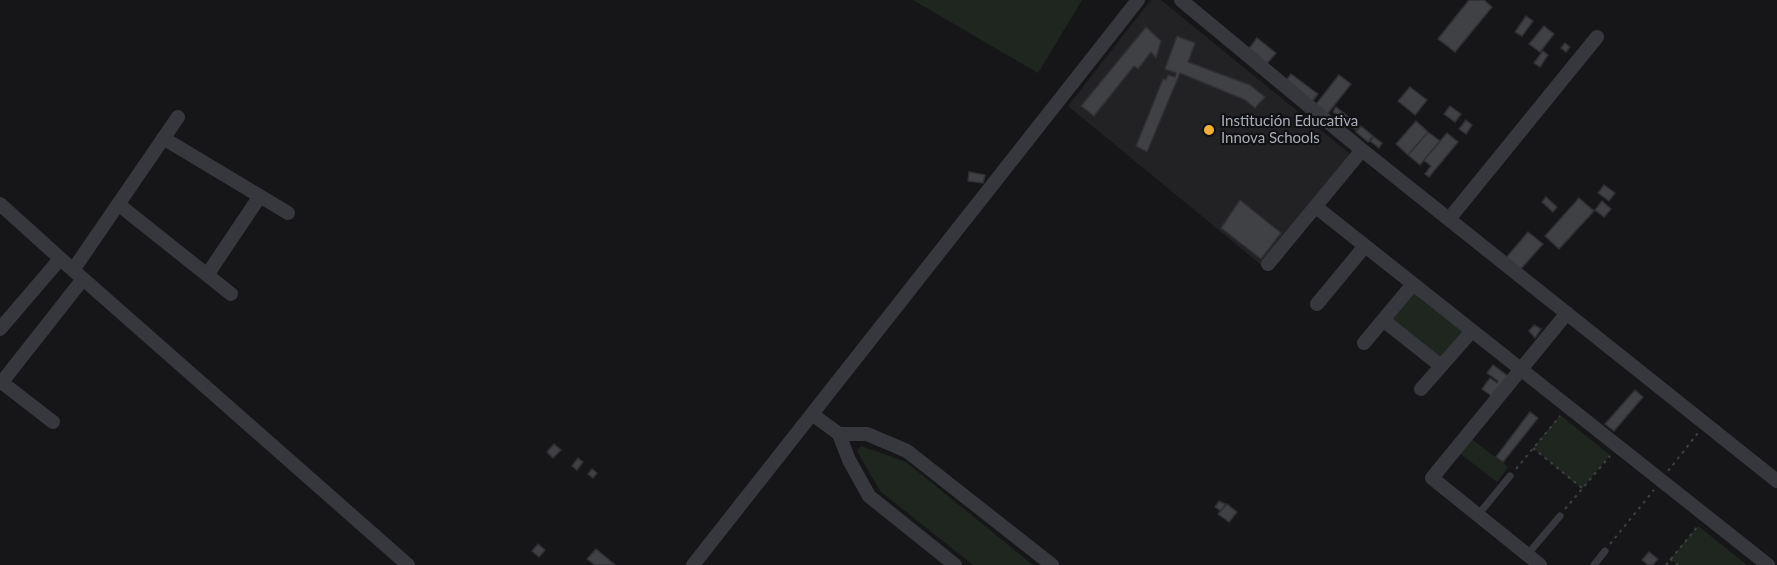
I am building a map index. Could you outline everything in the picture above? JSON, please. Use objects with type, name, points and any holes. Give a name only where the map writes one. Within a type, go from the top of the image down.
[{"type":"street","points":[[693,565],[1138,0]]},
{"type":"street","points":[[1181,0],[1362,150],[1777,481]]},
{"type":"street","points":[[1449,219],[1597,38]]},
{"type":"street","points":[[53,422],[1,381],[78,275],[118,204],[178,117]]},
{"type":"street","points":[[163,138],[288,213]]},
{"type":"street","points":[[1268,264],[1362,150]]},
{"type":"street","points":[[207,275],[260,196]]},
{"type":"street","points":[[0,204],[408,565]]},
{"type":"street","points":[[118,204],[231,294]]},
{"type":"street","points":[[1316,207],[1768,565]]},
{"type":"street","points":[[1317,304],[1365,246]]},
{"type":"street","points":[[0,329],[60,259]]},
{"type":"street","points":[[1364,343],[1413,284]]},
{"type":"street","points":[[1540,565],[1432,478],[1567,314]]},
{"type":"street","points":[[1383,320],[1441,366]]},
{"type":"street","points":[[1420,389],[1472,331]]},
{"type":"street","points":[[812,414],[839,434],[849,460],[869,496],[955,565]]},
{"type":"street","points":[[839,434],[867,435],[907,451],[1052,565]]},
{"type":"lane","points":[[1478,515],[1510,476]]},
{"type":"lane","points":[[1527,555],[1560,516]]},
{"type":"lane","points":[[1594,565],[1605,551]]},
{"type":"path","points":[[1510,476],[1567,406]]},
{"type":"path","points":[[1560,516],[1618,446]]},
{"type":"path","points":[[1533,448],[1582,489]]},
{"type":"path","points":[[1666,565],[1706,516]]},
{"type":"path","points":[[1670,559],[1678,565]]},
{"type":"shaded area","points":[[913,0],[1082,0],[1038,73]]},
{"type":"shaded area","name":"Institución Educativa Innova Schools","points":[[1151,0],[1161,0],[1350,154],[1260,264],[1068,106]]},
{"type":"shaded area","points":[[1412,290],[1465,332],[1441,360],[1388,319]]},
{"type":"shaded area","points":[[1560,415],[1610,455],[1582,489],[1533,448]]},
{"type":"shaded area","points":[[1470,438],[1508,467],[1497,482],[1458,452]]},
{"type":"shaded area","points":[[861,446],[906,462],[1033,565],[973,565],[880,491],[857,451]]},
{"type":"shaded area","points":[[1698,526],[1747,565],[1678,565],[1670,559]]},
{"type":"building","points":[[1469,0],[1484,0],[1492,7],[1455,52],[1438,39]]},
{"type":"building","points":[[1526,16],[1533,21],[1522,36],[1515,32]]},
{"type":"building","points":[[1544,26],[1554,34],[1540,52],[1529,44]]},
{"type":"building","points":[[1146,27],[1161,41],[1156,58],[1151,52],[1138,69],[1134,66],[1094,116],[1081,106]]},
{"type":"building","points":[[1177,36],[1195,43],[1188,62],[1250,85],[1265,97],[1255,108],[1245,100],[1180,73],[1147,152],[1136,146],[1163,79],[1166,80],[1168,75],[1175,77],[1176,73],[1165,69]]},
{"type":"building","points":[[1257,38],[1276,53],[1265,66],[1247,51]]},
{"type":"building","points":[[1565,43],[1570,47],[1566,52],[1561,48]]},
{"type":"building","points":[[1543,51],[1548,55],[1540,67],[1534,63]]},
{"type":"building","points":[[1291,74],[1318,94],[1311,103],[1284,83]]},
{"type":"building","points":[[1339,75],[1351,84],[1325,117],[1313,108]]},
{"type":"building","points":[[1410,87],[1427,100],[1415,115],[1398,101]]},
{"type":"building","points":[[1450,106],[1461,114],[1455,122],[1444,114]]},
{"type":"building","points":[[1336,107],[1359,125],[1356,130],[1333,112]]},
{"type":"building","points":[[1466,120],[1472,125],[1466,134],[1459,129]]},
{"type":"building","points":[[1416,121],[1428,132],[1408,155],[1396,144]]},
{"type":"building","points":[[1361,126],[1373,136],[1368,142],[1356,132]]},
{"type":"building","points":[[1428,132],[1440,141],[1420,165],[1408,155]]},
{"type":"building","points":[[1447,133],[1458,142],[1429,177],[1425,174],[1431,166],[1424,160]]},
{"type":"building","points":[[1374,137],[1382,143],[1379,148],[1370,141]]},
{"type":"building","points":[[969,172],[985,175],[983,183],[968,181]]},
{"type":"building","points":[[1604,185],[1615,193],[1609,201],[1598,193]]},
{"type":"building","points":[[1546,197],[1557,207],[1553,212],[1542,202]]},
{"type":"building","points":[[1579,198],[1594,211],[1559,249],[1545,236]]},
{"type":"building","points":[[1240,200],[1281,233],[1261,259],[1221,228]]},
{"type":"building","points":[[1602,201],[1611,209],[1604,217],[1595,210]]},
{"type":"building","points":[[1528,232],[1543,244],[1519,271],[1505,259]]},
{"type":"building","points":[[1534,325],[1541,329],[1535,338],[1529,331]]},
{"type":"building","points":[[1493,365],[1508,376],[1493,397],[1482,389],[1490,378],[1497,383],[1498,381],[1487,373]]},
{"type":"building","points":[[1635,390],[1643,397],[1614,431],[1605,424]]},
{"type":"building","points":[[1530,412],[1538,418],[1503,462],[1496,457]]},
{"type":"building","points":[[554,444],[561,450],[553,458],[547,452]]},
{"type":"building","points":[[578,458],[583,462],[577,470],[572,466]]},
{"type":"building","points":[[592,469],[597,473],[593,478],[588,474]]},
{"type":"building","points":[[1219,501],[1225,504],[1221,511],[1215,507]]},
{"type":"building","points":[[1227,504],[1237,512],[1229,522],[1218,514]]},
{"type":"building","points":[[538,544],[545,550],[539,557],[532,551]]},
{"type":"building","points":[[596,549],[615,565],[595,565],[587,559]]},
{"type":"building","points":[[1649,552],[1658,559],[1653,565],[1648,565],[1642,560]]},
{"type":"place","name":"Institución Educativa Innova Schools","points":[[1209,130]]}]
